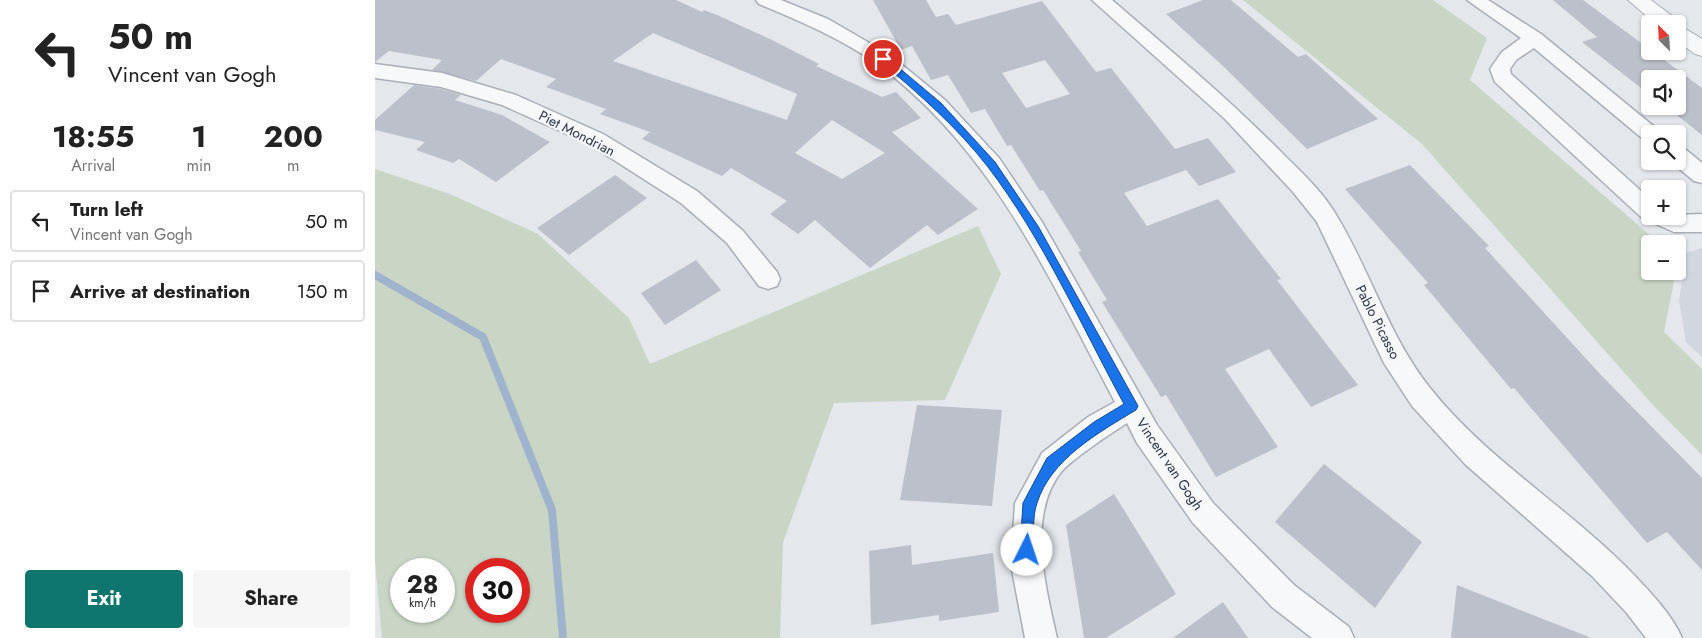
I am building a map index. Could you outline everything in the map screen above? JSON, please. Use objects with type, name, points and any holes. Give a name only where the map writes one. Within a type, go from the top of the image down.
[{"type":"street","name":"Vincent van Gogh","points":[[766,0],[821,23],[883,59],[938,105],[991,164],[1035,228],[1147,434],[1203,513],[1283,596],[1339,638]]},
{"type":"street","name":"Pablo Picasso","points":[[1101,0],[1232,114],[1301,186],[1326,217],[1393,355],[1421,397],[1475,455],[1603,565],[1637,601],[1666,638]]},
{"type":"street","points":[[1477,0],[1534,38],[1641,127]]},
{"type":"street","points":[[1638,0],[1657,15]]},
{"type":"street","points":[[1686,37],[1702,49]]},
{"type":"street","points":[[1534,38],[1509,56],[1500,68],[1502,77],[1641,204]]},
{"type":"street","name":"Piet Mondrian","points":[[375,71],[442,80],[509,100],[595,139],[689,197],[735,237],[768,279]]},
{"type":"street","points":[[1686,162],[1702,175]]},
{"type":"street","points":[[1683,225],[1702,223]]},
{"type":"street","points":[[1041,638],[1026,565],[1030,503],[1052,462],[1098,426],[1131,406]]},
{"type":"shaded area","points":[[1702,248],[1702,357],[1686,342],[1679,301],[1682,280],[1686,280],[1686,253]]},
{"type":"green space","points":[[1243,0],[1433,0],[1487,38],[1470,80],[1650,235],[1641,235],[1641,280],[1674,280],[1664,332],[1702,369],[1702,455],[1653,405],[1422,144]]},
{"type":"green space","points":[[375,169],[450,194],[538,234],[629,318],[650,364],[978,226],[1001,274],[945,400],[834,403],[783,542],[780,638],[382,638],[375,561]]},
{"type":"building","points":[[375,0],[676,0],[702,12],[704,10],[717,15],[772,40],[819,64],[816,66],[882,97],[896,92],[921,118],[892,132],[978,209],[938,235],[927,225],[870,268],[815,220],[798,234],[770,214],[787,201],[731,168],[722,176],[642,139],[650,132],[600,114],[606,109],[546,87],[556,79],[501,59],[476,81],[432,70],[442,60],[389,51],[375,62]],"holes":[[[653,33],[797,94],[787,120],[613,61]],[[832,120],[885,153],[842,179],[795,153]]]},
{"type":"building","points":[[873,0],[926,0],[936,17],[948,14],[956,25],[1042,1],[1096,72],[1111,68],[1175,149],[1208,138],[1236,172],[1199,186],[1186,170],[1124,193],[1147,226],[1218,199],[1281,279],[1277,280],[1358,385],[1311,407],[1269,349],[1225,369],[1278,447],[1216,477],[1166,395],[1161,397],[1102,302],[1107,300],[1078,252],[1081,251],[1043,190],[1040,191],[1011,145],[1007,146],[985,109],[971,113],[948,75],[931,80],[912,46],[901,50]],"holes":[[[1045,60],[1070,94],[1026,108],[1002,73]]]},
{"type":"building","points":[[1203,0],[1231,0],[1298,57],[1306,54],[1378,119],[1307,149],[1223,66],[1166,14]]},
{"type":"building","points":[[1553,0],[1583,0],[1641,43],[1641,60],[1664,60],[1678,70],[1641,70],[1641,88],[1582,42],[1597,37]]},
{"type":"building","points":[[1686,76],[1702,88],[1702,135],[1676,115],[1686,115]]},
{"type":"building","points":[[414,85],[441,89],[461,95],[455,100],[502,115],[550,142],[496,182],[459,159],[453,163],[416,150],[425,142],[375,130],[375,120]]},
{"type":"building","points":[[1410,165],[1489,246],[1485,248],[1600,374],[1702,478],[1702,570],[1667,532],[1647,543],[1514,388],[1511,389],[1424,285],[1428,283],[1345,189]]},
{"type":"building","points":[[615,175],[647,198],[569,255],[537,228]]},
{"type":"building","points":[[696,260],[721,290],[665,325],[641,293]]},
{"type":"building","points":[[917,405],[1002,410],[992,506],[900,500]]},
{"type":"building","points":[[1324,464],[1422,542],[1375,608],[1275,522]]},
{"type":"building","points":[[1114,494],[1176,594],[1106,638],[1084,638],[1066,525]]},
{"type":"building","points":[[911,545],[912,565],[993,553],[999,612],[939,621],[939,615],[871,625],[869,551]]},
{"type":"building","points":[[1457,585],[1589,637],[1451,638]]},
{"type":"building","points":[[1223,602],[1248,638],[1173,638],[1206,614]]},
{"type":"waterway","points":[[375,275],[483,337],[552,510],[563,638]]},
{"type":"route","points":[[883,59],[938,105],[991,164],[1035,228],[1131,406],[1098,426],[1052,462],[1030,503],[1027,550]]}]
